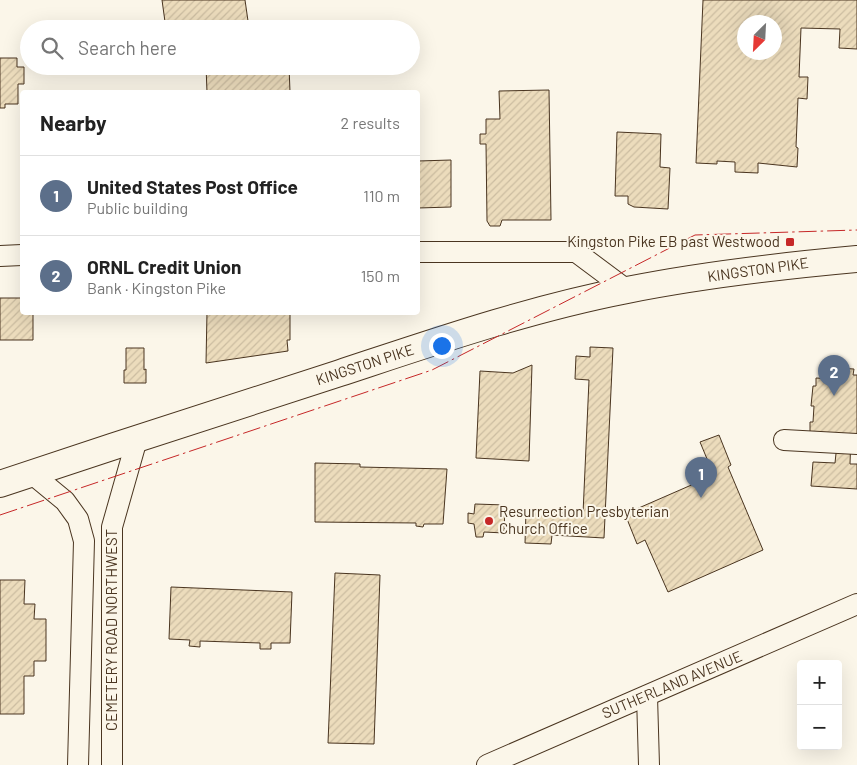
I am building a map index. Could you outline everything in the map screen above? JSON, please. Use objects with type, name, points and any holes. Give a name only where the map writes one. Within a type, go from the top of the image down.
[{"type":"main road","name":"KINGSTON PIKE","points":[[0,484],[455,336],[563,305],[627,290],[793,266],[857,260]]},
{"type":"street","points":[[420,252],[576,252],[627,290]]},
{"type":"street","points":[[0,256],[20,255]]},
{"type":"street","name":"CEMETERY ROAD NORTHWEST","points":[[112,765],[112,527],[137,439]]},
{"type":"street","points":[[784,440],[857,444]]},
{"type":"street","name":"CEMETERY ROAD NORTHWEST","points":[[30,473],[65,501],[78,519],[84,541],[78,765]]},
{"type":"street","name":"SUTHERLAND AVENUE","points":[[487,765],[857,604]]},
{"type":"street","points":[[647,696],[649,765]]},
{"type":"building","points":[[162,0],[245,0],[248,20],[165,20]]},
{"type":"building","points":[[703,0],[857,0],[857,49],[839,48],[840,29],[801,28],[799,77],[808,77],[807,99],[798,98],[797,167],[758,163],[758,173],[735,172],[735,162],[717,161],[717,164],[696,163]]},
{"type":"building","points":[[0,58],[17,58],[17,67],[20,67],[20,75],[24,75],[24,84],[18,84],[18,104],[5,104],[5,108],[0,108]]},
{"type":"building","points":[[206,75],[289,75],[290,90],[207,90]]},
{"type":"building","points":[[549,90],[551,220],[502,220],[500,226],[490,226],[487,221],[486,144],[480,144],[480,134],[486,134],[486,119],[500,119],[499,91]]},
{"type":"building","points":[[617,132],[661,134],[660,167],[670,168],[668,209],[634,207],[628,204],[628,196],[615,196]]},
{"type":"building","points":[[451,160],[451,207],[420,208],[420,161]]},
{"type":"building","points":[[0,298],[20,298],[20,315],[33,315],[33,340],[0,340]]},
{"type":"building","points":[[207,315],[290,315],[290,340],[287,340],[288,351],[206,363]]},
{"type":"building","points":[[590,347],[613,348],[604,538],[552,535],[551,544],[525,543],[526,511],[583,514],[589,380],[575,379],[576,356],[590,357]]},
{"type":"building","points":[[126,348],[144,348],[146,383],[124,383]]},
{"type":"building","points":[[532,365],[529,461],[476,458],[480,371],[513,373]]},
{"type":"building","points":[[835,368],[854,369],[853,375],[857,375],[857,435],[810,432],[810,422],[813,422],[814,406],[811,406],[813,386],[816,386],[816,378],[834,379]]},
{"type":"building","points":[[838,434],[851,435],[850,464],[857,464],[857,489],[811,486],[813,462],[835,463]]},
{"type":"building","points":[[719,435],[731,465],[728,467],[763,550],[668,592],[645,540],[637,544],[625,514],[696,483],[694,478],[712,471],[700,442]]},
{"type":"building","points":[[315,463],[360,464],[360,467],[447,469],[443,524],[424,524],[423,527],[416,526],[416,523],[315,522]]},
{"type":"building","points":[[475,504],[505,505],[504,533],[484,532],[483,537],[476,537],[474,524],[468,523],[468,513],[474,514]]},
{"type":"building","points":[[335,573],[380,575],[374,744],[328,743]]},
{"type":"building","points":[[0,580],[25,580],[24,604],[35,604],[34,619],[46,619],[46,661],[34,661],[34,676],[24,676],[24,714],[0,714]]},
{"type":"building","points":[[171,587],[292,592],[290,643],[271,643],[271,649],[260,649],[260,643],[200,641],[200,647],[189,646],[190,640],[169,639]]},
{"type":"power","points":[[0,515],[432,370],[695,235],[857,230]]},
{"type":"place","name":"Kingston Pike EB past Westwood","points":[[790,242]]},
{"type":"place","name":"ORNL Credit Union","points":[[834,396]]},
{"type":"place","name":"United States Post Office","points":[[701,498]]},
{"type":"place","name":"Resurrection Presbyterian Church Office","points":[[489,521]]}]
